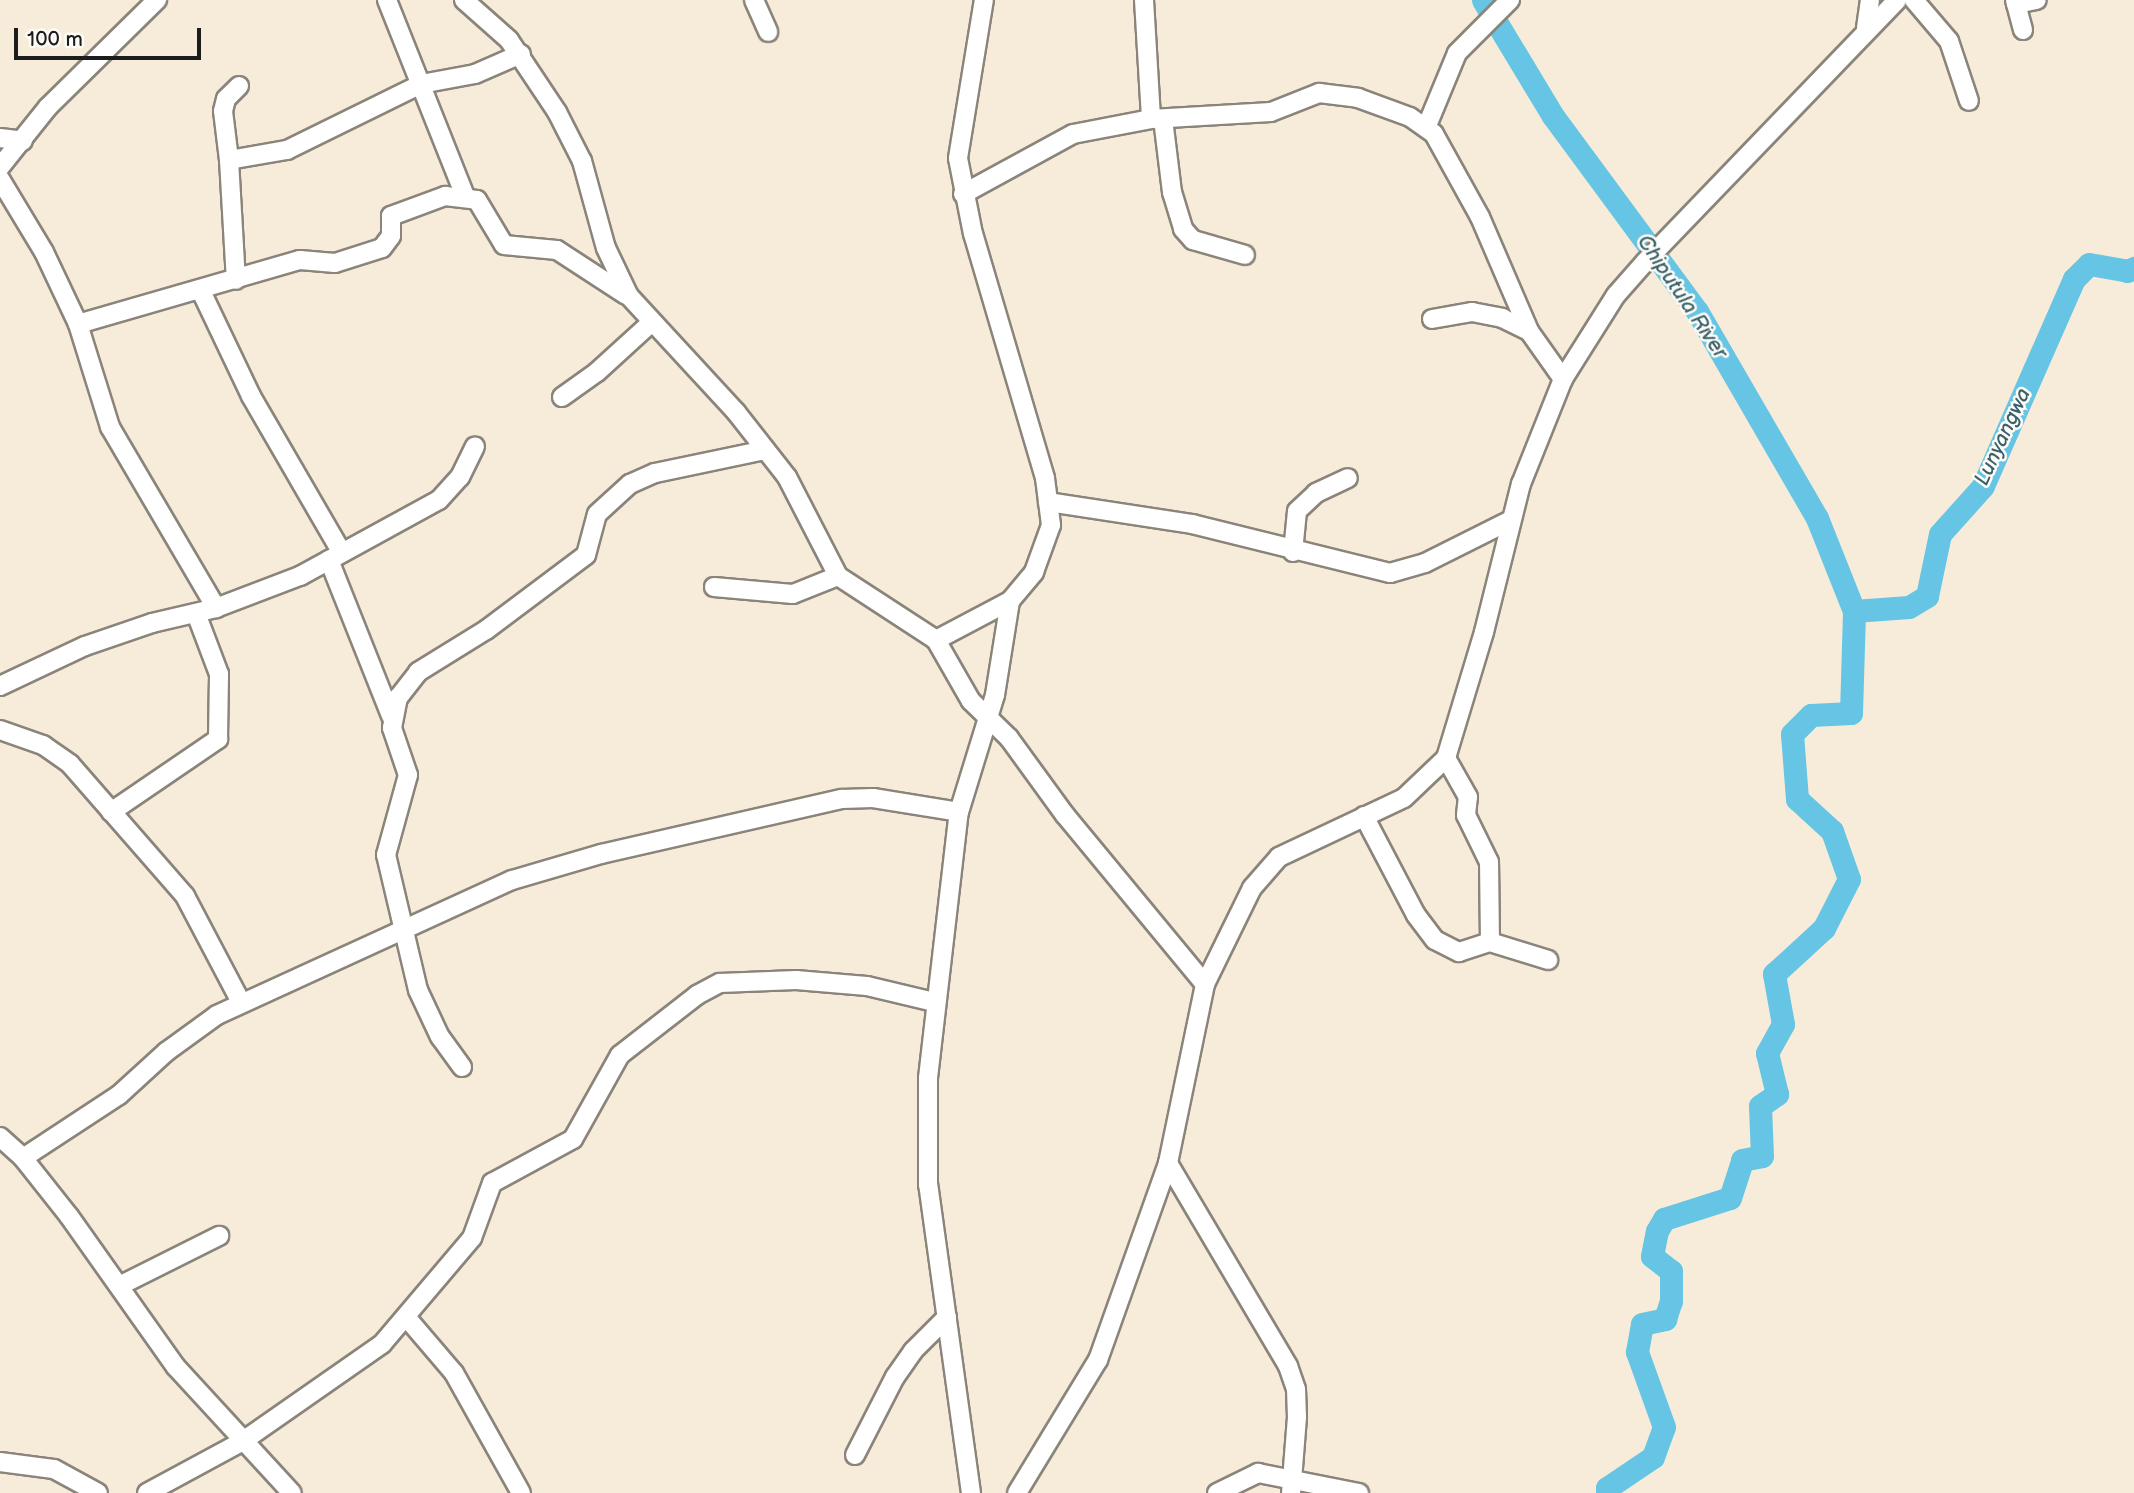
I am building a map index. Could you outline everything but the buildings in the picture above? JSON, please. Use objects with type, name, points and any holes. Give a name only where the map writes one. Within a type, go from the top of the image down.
[{"type":"street","points":[[0,167],[48,107],[157,0]]},
{"type":"street","points":[[387,0],[465,196],[487,210],[504,245],[557,250],[629,296]]},
{"type":"street","points":[[464,0],[521,54],[582,161],[606,248],[629,296],[787,477],[838,576],[936,640],[971,701],[989,717],[1205,984]]},
{"type":"street","points":[[754,0],[768,32]]},
{"type":"street","points":[[936,640],[1010,601],[1034,572],[1045,550],[1051,525],[1048,502],[963,194],[960,132],[984,0]]},
{"type":"street","points":[[1144,0],[1157,119],[1172,192],[1183,229],[1193,240],[1245,255]]},
{"type":"street","points":[[1866,27],[1870,0]]},
{"type":"street","points":[[1017,1493],[1098,1360],[1168,1163],[1205,984],[1263,872],[1279,857],[1409,794],[1446,758],[1484,632],[1511,520],[1531,453],[1563,379],[1616,295],[1866,27],[1897,0]]},
{"type":"street","points":[[1914,0],[1949,41],[1969,101]]},
{"type":"street","points":[[2023,30],[2015,2],[2036,0]]},
{"type":"street","points":[[1426,128],[1458,53],[1508,1]]},
{"type":"street","points":[[229,160],[264,156],[303,144],[421,84],[475,74],[521,54]]},
{"type":"street","points":[[236,281],[229,160],[223,111],[226,99],[239,86]]},
{"type":"street","points":[[963,194],[1073,134],[1157,119],[1271,112],[1319,93],[1358,98],[1410,117],[1426,128],[1474,206],[1529,331],[1563,379]]},
{"type":"street","points":[[0,138],[23,141]]},
{"type":"street","points":[[0,179],[44,252],[78,324],[110,427],[216,608]]},
{"type":"street","points":[[78,324],[236,281],[300,260],[335,263],[382,248],[389,243],[389,222],[397,212],[425,200],[465,196]]},
{"type":"street","points":[[201,291],[251,396],[335,556],[391,716],[408,775],[402,805],[386,845],[418,990],[440,1037],[462,1067]]},
{"type":"street","points":[[1432,319],[1488,312],[1529,331]]},
{"type":"street","points":[[562,397],[597,372],[652,322]]},
{"type":"street","points":[[0,686],[85,646],[216,608],[287,582],[439,500],[460,477],[475,446]]},
{"type":"street","points":[[391,716],[398,698],[418,672],[499,621],[586,555],[597,514],[631,484],[655,473],[765,450]]},
{"type":"street","points":[[1293,552],[1297,511],[1316,493],[1348,478]]},
{"type":"street","points":[[1048,502],[1192,524],[1293,552],[1390,573],[1425,563],[1511,520]]},
{"type":"street","points":[[714,587],[793,594],[838,576]]},
{"type":"street","points":[[971,1493],[926,1141],[934,1002],[959,812],[989,717],[1010,601]]},
{"type":"street","points":[[111,812],[218,739],[219,674],[196,614]]},
{"type":"street","points":[[0,730],[43,745],[64,759],[111,812],[185,896],[241,1002]]},
{"type":"street","points":[[1446,758],[1468,797],[1466,815],[1489,862],[1490,942]]},
{"type":"street","points":[[23,1158],[104,1106],[173,1047],[241,1002],[512,880],[601,853],[842,799],[873,798],[959,812]]},
{"type":"street","points":[[1364,816],[1416,915],[1435,940],[1459,951],[1490,942],[1548,960]]},
{"type":"street","points":[[152,1492],[243,1441],[382,1344],[407,1318],[472,1238],[492,1183],[573,1139],[620,1055],[697,995],[720,983],[796,980],[867,986],[934,1002]]},
{"type":"street","points":[[0,1137],[23,1158],[121,1285],[176,1367],[292,1493]]},
{"type":"street","points":[[1168,1163],[1287,1366],[1297,1417],[1293,1486]]},
{"type":"street","points":[[121,1285],[219,1236]]},
{"type":"street","points":[[855,1455],[895,1377],[912,1351],[947,1317]]},
{"type":"street","points":[[407,1318],[454,1373],[521,1493]]},
{"type":"street","points":[[0,1462],[54,1469],[98,1493]]},
{"type":"street","points":[[1217,1493],[1258,1473],[1293,1486],[1359,1493]]},
{"type":"waterway","name":"Chiputula River","points":[[1483,0],[1553,116],[1697,311],[1817,518],[1854,611]]},
{"type":"waterway","name":"Lunyangwa","points":[[1607,1493],[1607,1488],[1653,1457],[1664,1427],[1637,1352],[1642,1324],[1665,1319],[1671,1301],[1671,1271],[1652,1256],[1657,1231],[1664,1219],[1730,1198],[1742,1160],[1762,1156],[1760,1106],[1777,1094],[1767,1053],[1783,1024],[1774,974],[1824,928],[1849,879],[1832,831],[1797,799],[1792,734],[1811,715],[1851,713],[1854,611],[1909,607],[1927,596],[1940,534],[1983,486],[2074,279],[2089,264],[2127,271],[2134,268]]}]
